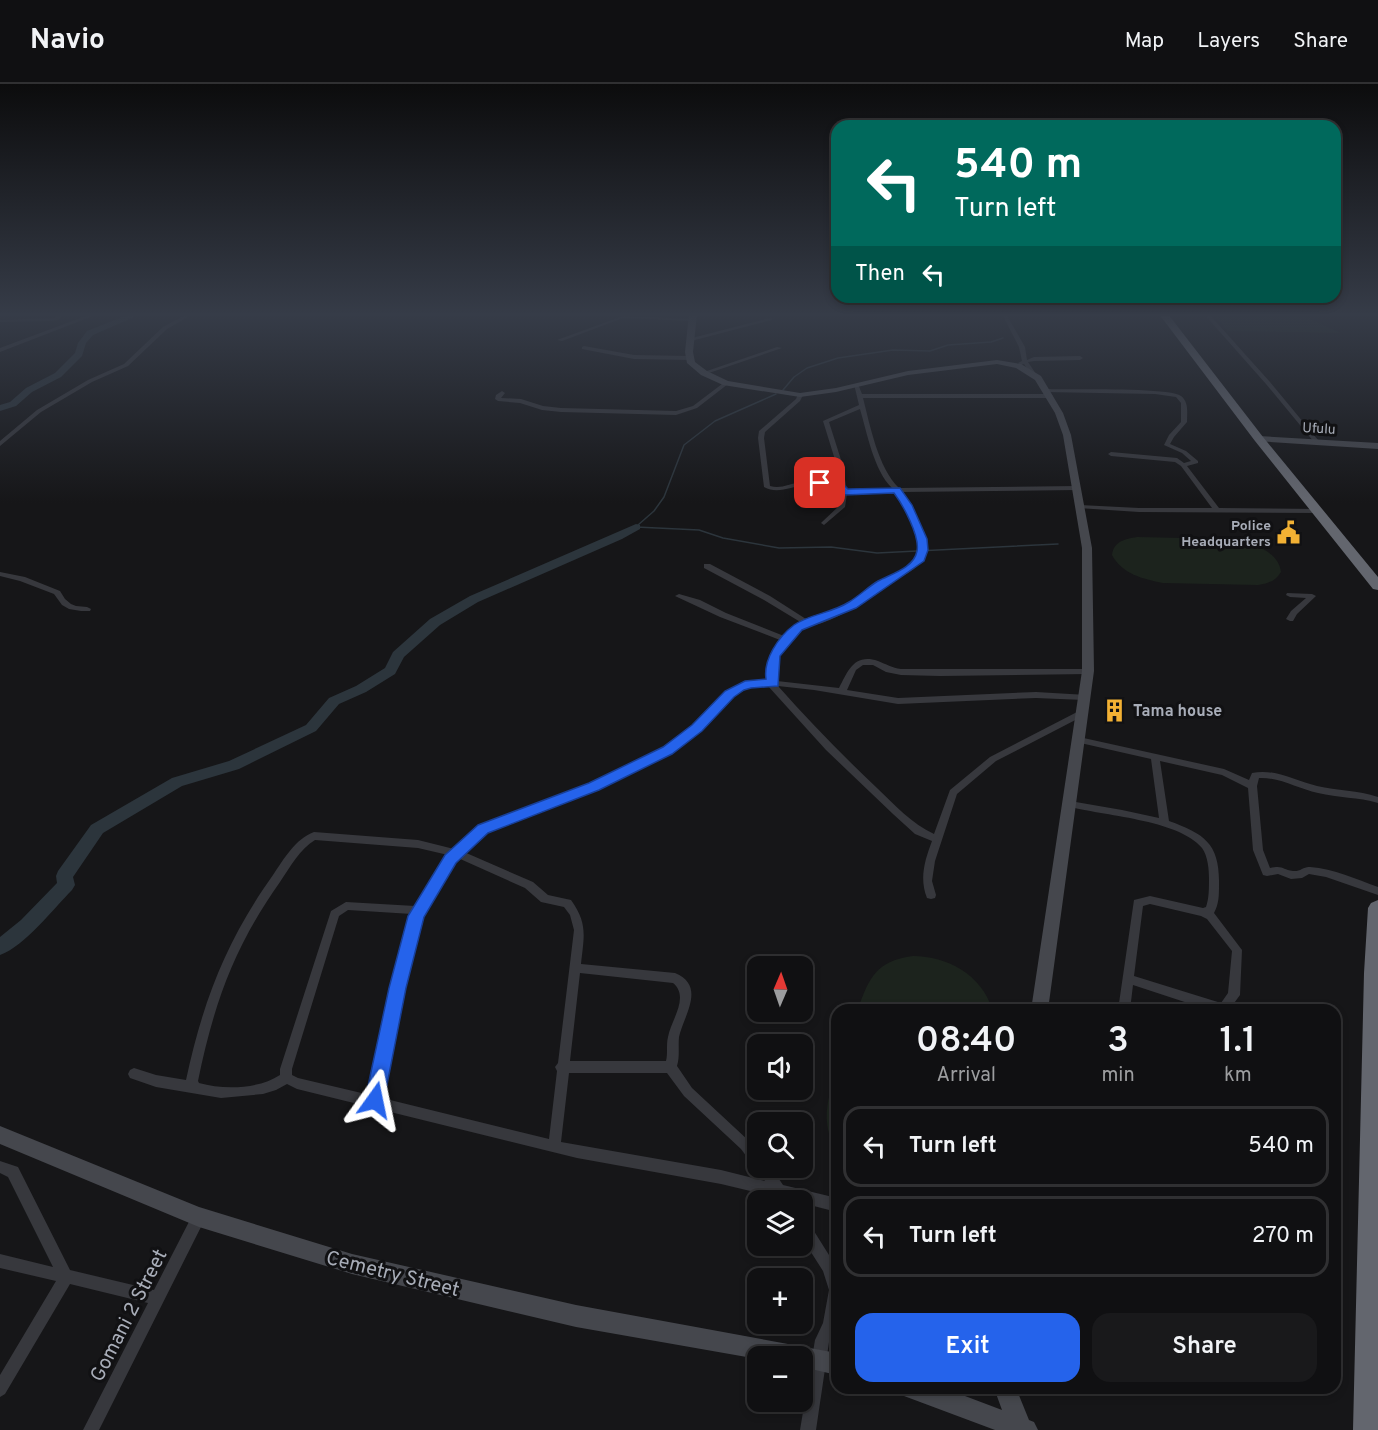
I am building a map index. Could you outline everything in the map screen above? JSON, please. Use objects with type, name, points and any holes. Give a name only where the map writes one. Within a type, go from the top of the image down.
[{"type":"highway","points":[[1214,377],[1378,575]]},
{"type":"highway","points":[[1216,377],[1378,586]]},
{"type":"highway","points":[[1367,1430],[1369,1127],[1372,1004],[1378,908]]},
{"type":"street","points":[[0,444],[39,411],[99,377]]},
{"type":"street","points":[[711,377],[726,383],[760,390],[800,395],[891,377]]},
{"type":"street","points":[[1035,377],[1048,393],[1065,428],[1077,488],[1087,548],[1088,670],[1040,1004]]},
{"type":"street","points":[[1260,377],[1316,441]]},
{"type":"street","points":[[502,393],[498,399],[526,402],[536,407],[554,410],[670,413],[695,407],[726,383]]},
{"type":"street","points":[[856,385],[888,482],[897,490],[907,505],[922,539],[923,550],[918,561],[898,576],[882,583],[852,606],[798,628],[774,656],[772,683],[829,748],[879,796],[918,831],[936,839]]},
{"type":"street","points":[[860,396],[1155,392],[1178,396],[1184,404],[1185,422],[1173,433],[1167,444],[1184,452],[1196,462],[1183,465]]},
{"type":"street","points":[[800,395],[793,405],[762,431],[760,438],[767,487],[780,490],[799,484],[824,483],[843,489],[1077,488]]},
{"type":"street","points":[[824,523],[843,506],[841,469],[826,421],[862,406]]},
{"type":"street","name":"Ufulu","points":[[1264,439],[1378,446]]},
{"type":"street","points":[[1111,454],[1171,459],[1183,465],[1216,511]]},
{"type":"street","points":[[1080,507],[1320,512]]},
{"type":"street","points":[[707,566],[808,624]]},
{"type":"street","points":[[0,574],[22,579],[37,587],[57,593],[68,607],[87,609]]},
{"type":"street","points":[[1290,595],[1312,596],[1290,619]]},
{"type":"street","points":[[679,596],[786,640]]},
{"type":"street","points":[[842,691],[853,669],[861,662],[875,663],[895,671],[930,673],[1088,670]]},
{"type":"street","points":[[375,1100],[398,988],[418,910],[440,879],[447,862],[483,829],[594,787],[668,750],[697,728],[730,694],[750,684],[772,683],[842,691],[898,701],[1036,695],[1084,697]]},
{"type":"street","points":[[931,895],[927,881],[936,839],[953,792],[993,759],[1082,713]]},
{"type":"street","points":[[1079,740],[1224,772],[1252,786]]},
{"type":"street","points":[[1155,756],[1164,823]]},
{"type":"street","points":[[1378,800],[1364,795],[1317,790],[1277,776],[1255,775],[1252,786],[1258,850],[1267,872],[1279,870],[1291,875],[1307,870],[1327,873],[1378,891]]},
{"type":"street","points":[[1070,804],[1164,823],[1192,833],[1207,848],[1214,882],[1213,905],[1209,910],[1203,912]]},
{"type":"street","points":[[195,1087],[192,1082],[203,1026],[222,969],[246,921],[306,840],[320,836],[418,844],[458,854],[529,885],[545,899],[567,903],[578,921],[554,1146]]},
{"type":"street","points":[[1125,1004],[1138,903],[1150,900],[1203,912],[1211,916],[1237,950],[1234,995],[1227,1004]]},
{"type":"street","points":[[286,1078],[286,1070],[335,915],[346,906],[418,910]]},
{"type":"street","points":[[574,968],[675,978],[680,981],[686,999],[675,1034],[674,1058],[670,1067]]},
{"type":"street","points":[[1128,979],[1207,1004]]},
{"type":"street","points":[[561,1067],[670,1067]]},
{"type":"street","points":[[670,1067],[688,1092],[747,1147]]},
{"type":"street","points":[[134,1074],[156,1081],[208,1091],[260,1090],[286,1078]]},
{"type":"street","points":[[286,1078],[297,1083],[375,1100],[554,1146],[721,1177],[763,1190]]},
{"type":"street","name":"Cemetry Street","points":[[0,1135],[199,1217],[352,1264],[586,1318],[815,1359]]},
{"type":"street","points":[[0,1167],[13,1172],[66,1276]]},
{"type":"street","points":[[813,1201],[831,1204]]},
{"type":"street","name":"Gomani 2 Street","points":[[93,1430],[199,1217]]},
{"type":"street","points":[[813,1243],[831,1274]]},
{"type":"street","points":[[0,1261],[158,1298]]},
{"type":"street","points":[[0,1389],[66,1276]]},
{"type":"street","points":[[808,1430],[816,1393],[815,1359],[831,1319]]},
{"type":"street","points":[[952,1394],[1023,1429]]},
{"type":"street","points":[[1008,1394],[1023,1429]]},
{"type":"shaded area","points":[[1137,537],[1227,539],[1243,542],[1268,552],[1279,564],[1281,572],[1274,580],[1258,585],[1163,583],[1127,571],[1112,555],[1118,544]]},
{"type":"shaded area","points":[[926,957],[950,964],[972,977],[990,1004],[860,1004],[870,980],[876,973],[890,962],[900,958]]},
{"type":"shaded area","points":[[831,1089],[831,1138],[827,1121]]},
{"type":"waterway","points":[[0,408],[13,404],[29,390],[54,377]]},
{"type":"waterway","points":[[783,390],[794,377]]},
{"type":"waterway","points":[[638,525],[654,511],[664,497],[684,445],[715,421],[776,394]]},
{"type":"waterway","points":[[636,527],[699,530],[723,538],[779,548],[831,547],[877,553],[1058,544]]},
{"type":"waterway","points":[[0,947],[27,925],[66,885],[64,876],[97,829],[177,782],[234,765],[311,728],[334,701],[361,689],[390,671],[398,655],[435,622],[474,599],[618,537],[636,527]]},
{"type":"place","name":"Police Headquarters","points":[[1289,533]]},
{"type":"place","name":"Tama house","points":[[1115,710]]},
{"type":"route","points":[[375,1100],[398,988],[416,916],[422,902],[437,884],[450,859],[483,829],[594,787],[668,750],[697,728],[730,694],[750,684],[773,683],[771,676],[774,656],[798,628],[852,606],[882,583],[916,564],[923,550],[922,539],[907,505],[897,490],[844,492],[843,487],[820,483]]}]
